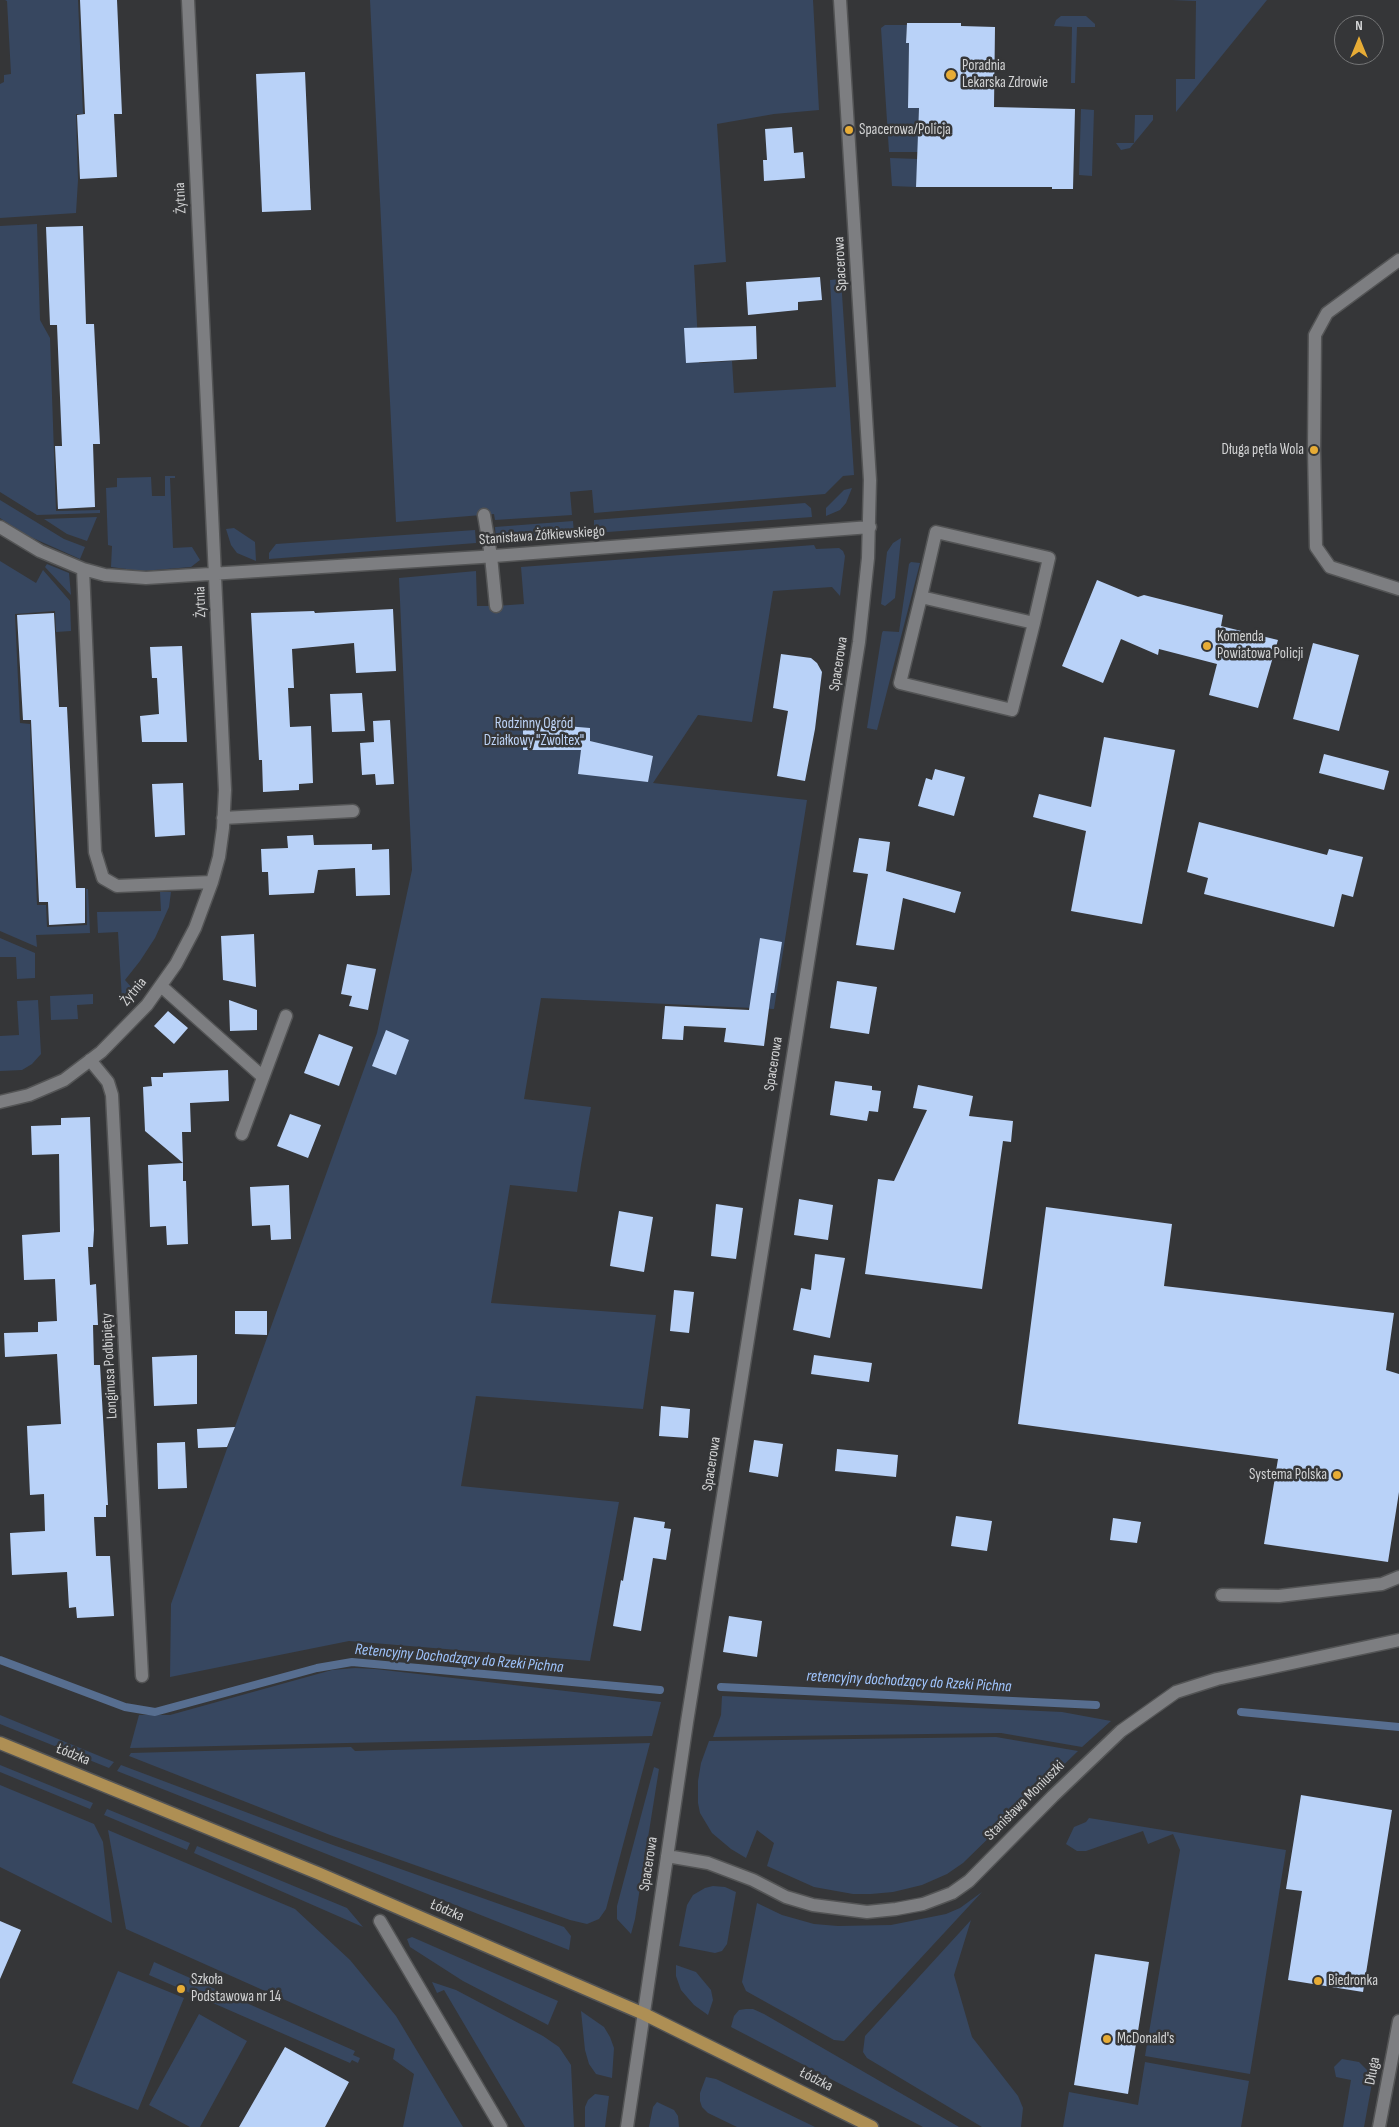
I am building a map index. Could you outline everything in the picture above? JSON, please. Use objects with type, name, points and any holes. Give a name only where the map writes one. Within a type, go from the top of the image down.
[{"type":"main road","name":"Łódzka","points":[[0,1743],[311,1870],[644,2014],[872,2127]]},
{"type":"street","name":"Żytnia","points":[[0,1102],[29,1095],[64,1080],[90,1060],[147,1005],[176,964],[195,928],[219,857],[225,790],[188,0]]},
{"type":"street","name":"Spacerowa","points":[[627,2127],[667,1856],[859,642],[870,527],[870,480],[840,0]]},
{"type":"street","points":[[1399,260],[1326,313],[1315,335],[1314,450],[1316,547],[1330,567],[1399,589]]},
{"type":"street","points":[[484,515],[491,556],[496,606]]},
{"type":"street","name":"Stanisława Żółkiewskiego","points":[[0,527],[40,551],[83,569],[106,575],[146,578],[491,556],[870,527]]},
{"type":"street","points":[[936,532],[1049,558],[1034,623],[1012,710],[900,683],[936,532]]},
{"type":"street","points":[[83,569],[95,852],[103,878],[117,886],[212,882]]},
{"type":"street","points":[[922,597],[1034,623]]},
{"type":"street","points":[[223,818],[352,811]]},
{"type":"street","points":[[160,986],[264,1077]]},
{"type":"street","points":[[242,1134],[286,1016]]},
{"type":"street","name":"Longinusa Podbipięty","points":[[90,1060],[108,1082],[112,1095],[142,1676]]},
{"type":"street","points":[[1222,1595],[1279,1596],[1382,1584],[1399,1577]]},
{"type":"street","name":"Stanisława Moniuszki","points":[[667,1856],[708,1863],[752,1880],[786,1897],[813,1905],[867,1912],[923,1904],[952,1893],[969,1881],[1121,1731],[1176,1692],[1217,1679],[1399,1640]]},
{"type":"street","points":[[380,1921],[501,2127]]},
{"type":"street","name":"Długa","points":[[1378,2127],[1399,2021]]},
{"type":"green space","points":[[5,0],[78,0],[83,114],[76,114],[78,180],[76,213],[0,218],[0,84],[4,82],[4,75],[11,74],[7,1]]},
{"type":"green space","points":[[370,0],[813,0],[819,110],[774,114],[717,124],[726,262],[694,265],[699,363],[732,361],[734,393],[836,387],[830,280],[841,279],[854,475],[843,476],[825,494],[594,513],[592,490],[570,492],[572,515],[495,520],[494,514],[396,522]]},
{"type":"green space","points":[[1172,0],[1267,0],[1176,112],[1176,79],[1195,79],[1196,1]]},
{"type":"green space","points":[[1061,16],[1086,16],[1095,24],[1095,27],[1077,27],[1075,83],[1071,83],[1072,27],[1054,26],[1056,20]]},
{"type":"green space","points":[[885,25],[907,25],[906,42],[909,43],[908,108],[919,108],[918,152],[889,152],[881,28]]},
{"type":"green space","points":[[1081,109],[1094,110],[1092,176],[1079,175]]},
{"type":"green space","points":[[1135,115],[1153,115],[1153,120],[1130,148],[1121,150],[1116,143],[1134,143]]},
{"type":"green space","points":[[890,158],[918,159],[916,187],[892,186]]},
{"type":"green space","points":[[37,224],[40,320],[50,338],[56,511],[100,510],[100,513],[37,515],[0,492],[0,226]]},
{"type":"green space","points":[[165,476],[175,476],[175,478],[170,478],[173,548],[192,547],[200,560],[191,567],[142,571],[111,567],[112,546],[108,545],[106,488],[117,487],[117,478],[151,477],[152,496],[165,496]]},
{"type":"green space","points":[[852,488],[846,503],[840,510],[826,516],[826,508],[844,490]]},
{"type":"green space","points":[[0,500],[64,539],[85,547],[80,559],[26,535],[0,518]]},
{"type":"green space","points":[[805,503],[811,508],[812,517],[594,533],[594,520]]},
{"type":"green space","points":[[97,517],[87,541],[67,534],[44,519]]},
{"type":"green space","points":[[573,521],[574,534],[499,541],[496,539],[495,527]]},
{"type":"green space","points":[[234,528],[255,542],[256,561],[237,553],[231,545],[226,529]]},
{"type":"green space","points":[[475,530],[476,543],[269,559],[269,553],[276,544]]},
{"type":"green space","points":[[901,538],[895,598],[885,606],[881,604],[887,552],[893,543]]},
{"type":"green space","name":"Rodzinny Ogród Działkowy \"Zwoltex\"","points":[[814,545],[816,549],[839,548],[843,551],[845,556],[840,596],[832,587],[773,591],[752,722],[698,715],[653,783],[807,800],[774,1009],[541,998],[524,1099],[591,1107],[577,1192],[510,1185],[491,1303],[656,1315],[643,1409],[476,1396],[461,1486],[619,1502],[590,1661],[349,1641],[170,1677],[171,1604],[377,1033],[412,870],[399,578],[476,571],[477,606],[524,604],[521,567]]},
{"type":"green space","points":[[0,561],[36,583],[43,570],[70,601],[71,631],[56,632],[55,611],[15,614],[20,723],[30,724],[37,905],[46,905],[47,927],[87,925],[86,889],[88,889],[90,933],[36,935],[37,947],[0,931]]},
{"type":"green space","points":[[911,562],[920,563],[877,730],[867,728],[882,633],[883,631],[899,632],[909,564]]},
{"type":"green space","points":[[47,564],[69,573],[71,595],[45,567]]},
{"type":"green space","points":[[160,892],[171,892],[169,907],[155,938],[125,980],[132,988],[122,1000],[118,932],[98,933],[97,912],[161,911]]},
{"type":"green space","points":[[0,938],[35,953],[35,978],[17,979],[16,957],[0,957]]},
{"type":"green space","points":[[93,994],[93,1004],[77,1005],[78,1019],[51,1020],[50,996]]},
{"type":"green space","points":[[38,1000],[41,1054],[32,1064],[22,1070],[0,1071],[0,1036],[19,1035],[17,1001]]},
{"type":"green space","points":[[355,1668],[661,1702],[652,1736],[130,1748],[139,1715],[170,1715],[332,1670]]},
{"type":"green space","points":[[722,1696],[1062,1712],[1111,1721],[1082,1747],[1001,1733],[713,1737],[721,1715]]},
{"type":"green space","points":[[0,1715],[114,1762],[109,1768],[0,1724]]},
{"type":"green space","points":[[996,1737],[1078,1751],[963,1863],[947,1874],[922,1885],[893,1892],[871,1894],[853,1894],[814,1887],[767,1866],[774,1843],[757,1830],[746,1858],[731,1849],[712,1833],[700,1813],[698,1781],[701,1763],[709,1741]]},
{"type":"green space","points":[[650,1743],[606,1909],[599,1919],[587,1924],[570,1920],[330,1835],[129,1756],[131,1753],[351,1747],[355,1751]]},
{"type":"green space","points":[[0,1765],[93,1803],[90,1809],[0,1772]]},
{"type":"green space","points":[[121,1765],[333,1845],[564,1927],[571,1936],[569,1950],[117,1771]]},
{"type":"green space","points":[[654,1767],[659,1769],[631,1934],[617,1919],[617,1906]]},
{"type":"green space","points":[[0,1785],[94,1824],[103,1842],[112,1923],[0,1867]]},
{"type":"green space","points":[[107,1809],[190,1843],[187,1850],[104,1815]]},
{"type":"green space","points":[[1089,1818],[1286,1850],[1250,2074],[1145,2056],[1180,1850],[1173,1834],[1148,1844],[1143,1831],[1086,1851],[1077,1851],[1066,1844],[1074,1827],[1086,1822]]},
{"type":"green space","points":[[108,1830],[295,1909],[350,1960],[396,2016],[463,2127],[403,2127],[414,2074],[393,2059],[395,2049],[126,1929]]},
{"type":"green space","points":[[197,1846],[347,1908],[363,1927],[194,1853]]},
{"type":"green space","points":[[713,1886],[725,1887],[736,1892],[727,1944],[722,1951],[715,1953],[679,1946],[687,1905],[693,1895]]},
{"type":"green space","points":[[982,1892],[844,2041],[834,2040],[746,1991],[742,1982],[757,1903],[782,1915],[814,1924],[838,1926],[891,1925],[946,1914],[960,1908]]},
{"type":"green space","points":[[971,1920],[954,1975],[972,2037],[1018,2096],[1023,2108],[1021,2127],[982,2127],[867,2058],[863,2052],[865,2036]]},
{"type":"green space","points":[[412,1937],[558,2001],[548,2025],[463,1981],[410,1947],[407,1939]]},
{"type":"green space","points":[[154,1962],[355,2051],[353,2055],[360,2058],[358,2063],[352,2060],[350,2063],[149,1975]]},
{"type":"green space","points":[[676,1965],[696,1972],[711,1990],[713,2000],[708,2015],[694,2005],[681,1990],[676,1976]]},
{"type":"green space","points":[[118,1971],[184,1998],[138,2110],[72,2083]]},
{"type":"green space","points":[[432,1982],[456,1990],[543,2036],[559,2047],[571,2065],[574,2127],[525,2127],[444,1990],[437,1993]]},
{"type":"green space","points":[[753,2009],[764,2014],[959,2127],[923,2127],[731,2027],[734,2016],[739,2010]]},
{"type":"green space","points":[[581,2011],[604,2027],[610,2037],[614,2048],[612,2078],[596,2074],[589,2064],[585,2050]]},
{"type":"green space","points":[[199,2014],[247,2041],[200,2127],[190,2127],[149,2105]]},
{"type":"green space","points":[[1342,2059],[1359,2062],[1367,2070],[1372,2083],[1364,2127],[1343,2127],[1351,2080],[1336,2077],[1334,2067]]},
{"type":"green space","points":[[1145,2062],[1249,2081],[1241,2127],[1063,2127],[1069,2092],[1138,2105]]},
{"type":"green space","points":[[706,2077],[716,2079],[815,2127],[737,2127],[708,2113],[702,2107],[700,2093]]},
{"type":"green space","points":[[595,2094],[609,2096],[605,2127],[585,2127],[585,2107],[588,2100]]},
{"type":"green space","points":[[657,2102],[674,2110],[678,2116],[679,2127],[649,2127],[653,2107]]},
{"type":"building","points":[[80,0],[117,0],[122,114],[114,114],[117,177],[80,179],[77,115],[85,114]]},
{"type":"building","name":"Poradnia Lekarska Zdrowie","points":[[907,23],[961,23],[961,26],[995,27],[994,107],[1075,109],[1073,189],[1052,189],[1052,187],[916,187],[919,108],[908,108],[909,43],[906,43]]},
{"type":"building","points":[[305,72],[311,210],[262,212],[256,74]]},
{"type":"building","points":[[792,127],[794,153],[803,152],[805,178],[764,181],[763,160],[767,160],[765,129]]},
{"type":"building","points":[[83,226],[86,324],[94,324],[100,444],[93,444],[95,507],[58,509],[55,446],[62,446],[57,325],[50,325],[46,227]]},
{"type":"building","points":[[820,277],[822,300],[798,302],[798,310],[748,315],[746,282]]},
{"type":"building","points":[[756,326],[757,359],[686,363],[684,328]]},
{"type":"building","name":"Komenda Powiatowa Policji","points":[[1097,580],[1138,597],[1144,595],[1223,615],[1221,626],[1278,640],[1258,708],[1209,695],[1217,664],[1159,649],[1158,655],[1121,639],[1103,683],[1062,666]]},
{"type":"building","points":[[393,609],[396,671],[356,673],[354,643],[292,649],[294,688],[288,688],[290,727],[311,726],[313,783],[299,784],[299,790],[263,792],[262,760],[259,760],[251,613],[314,611],[315,613]]},
{"type":"building","points":[[54,613],[59,707],[67,707],[76,888],[85,888],[85,923],[49,925],[48,902],[39,902],[31,720],[23,720],[17,615]]},
{"type":"building","points":[[1313,643],[1359,655],[1339,731],[1293,719]]},
{"type":"building","points":[[182,646],[187,742],[142,742],[140,716],[159,714],[157,678],[152,678],[150,647]]},
{"type":"building","points":[[781,654],[811,658],[817,663],[822,672],[815,729],[805,781],[777,776],[788,711],[773,708]]},
{"type":"building","points":[[362,693],[365,731],[332,732],[330,694]]},
{"type":"building","points":[[390,720],[394,784],[376,785],[375,774],[362,775],[360,743],[374,742],[373,721]]},
{"type":"building","points":[[523,723],[554,723],[554,725],[590,728],[590,741],[653,756],[648,782],[578,774],[581,750],[523,750]]},
{"type":"building","points":[[1104,737],[1175,750],[1142,924],[1071,911],[1086,831],[1033,817],[1039,794],[1091,807]]},
{"type":"building","points":[[1324,754],[1389,771],[1384,790],[1319,773]]},
{"type":"building","points":[[935,769],[965,777],[954,816],[918,806],[926,778],[932,780]]},
{"type":"building","points":[[183,783],[185,835],[155,837],[152,784]]},
{"type":"building","points":[[1199,822],[1327,855],[1329,849],[1363,857],[1353,897],[1342,894],[1334,927],[1204,894],[1208,878],[1187,872]]},
{"type":"building","points":[[313,835],[314,845],[372,844],[372,850],[389,849],[390,895],[356,896],[355,868],[318,870],[314,893],[269,895],[268,872],[262,872],[261,849],[288,848],[287,836]]},
{"type":"building","points":[[859,838],[890,842],[886,871],[961,892],[955,913],[903,898],[894,950],[856,945],[868,874],[853,872]]},
{"type":"building","points":[[254,934],[256,987],[223,980],[221,936]]},
{"type":"building","points":[[760,938],[782,942],[774,993],[771,993],[764,1046],[724,1042],[726,1028],[684,1026],[683,1040],[662,1039],[665,1006],[749,1010]]},
{"type":"building","points":[[347,964],[376,969],[368,1010],[349,1006],[352,996],[341,994]]},
{"type":"building","points":[[837,981],[877,987],[869,1034],[830,1028]]},
{"type":"building","points":[[229,1000],[257,1010],[257,1030],[230,1031]]},
{"type":"building","points":[[168,1011],[188,1028],[174,1044],[154,1026]]},
{"type":"building","points":[[386,1030],[409,1040],[396,1075],[372,1066]]},
{"type":"building","points":[[319,1034],[353,1047],[339,1086],[304,1073]]},
{"type":"building","points":[[228,1070],[229,1101],[190,1103],[191,1132],[182,1132],[183,1163],[145,1131],[143,1087],[152,1086],[151,1077],[163,1077],[163,1073]]},
{"type":"building","points":[[835,1081],[872,1086],[872,1090],[881,1091],[878,1112],[869,1111],[867,1121],[830,1115]]},
{"type":"building","points":[[918,1085],[973,1096],[969,1116],[1013,1121],[1011,1142],[1003,1141],[982,1289],[865,1274],[878,1179],[894,1181],[927,1110],[913,1108]]},
{"type":"building","points":[[290,1114],[321,1125],[308,1158],[277,1146]]},
{"type":"building","points":[[90,1117],[94,1230],[93,1247],[88,1247],[90,1285],[96,1284],[98,1325],[93,1325],[94,1365],[100,1365],[108,1505],[106,1505],[106,1517],[94,1517],[96,1556],[110,1556],[114,1616],[77,1618],[76,1607],[69,1608],[67,1572],[12,1575],[10,1533],[45,1531],[44,1494],[30,1495],[27,1426],[61,1424],[57,1354],[5,1357],[4,1333],[38,1332],[38,1322],[57,1321],[55,1279],[24,1280],[22,1235],[60,1232],[59,1154],[32,1155],[31,1126],[61,1125],[61,1118]]},
{"type":"building","points":[[183,1163],[183,1181],[186,1181],[188,1244],[167,1245],[166,1226],[150,1227],[148,1165]]},
{"type":"building","points":[[289,1185],[291,1239],[271,1240],[270,1225],[252,1226],[250,1187]]},
{"type":"building","points":[[799,1199],[833,1205],[828,1240],[794,1235]]},
{"type":"building","points":[[716,1204],[743,1208],[736,1259],[711,1256]]},
{"type":"building","points":[[1046,1207],[1172,1224],[1164,1286],[1394,1313],[1386,1370],[1399,1374],[1399,1492],[1388,1562],[1264,1544],[1278,1459],[1018,1424]]},
{"type":"building","points":[[619,1211],[653,1217],[644,1272],[610,1266]]},
{"type":"building","points":[[815,1254],[845,1258],[830,1338],[793,1330],[801,1288],[811,1290]]},
{"type":"building","points":[[674,1290],[694,1292],[689,1333],[670,1331]]},
{"type":"building","points":[[235,1311],[267,1311],[267,1335],[235,1334]]},
{"type":"building","points":[[197,1355],[197,1404],[154,1406],[152,1357]]},
{"type":"building","points":[[814,1355],[872,1363],[869,1382],[811,1374]]},
{"type":"building","points":[[661,1406],[690,1409],[688,1438],[659,1436]]},
{"type":"building","points":[[235,1427],[227,1447],[198,1448],[197,1429]]},
{"type":"building","points":[[754,1440],[783,1444],[778,1477],[749,1472]]},
{"type":"building","points":[[185,1442],[187,1488],[158,1489],[157,1443]]},
{"type":"building","points":[[837,1449],[898,1455],[896,1477],[835,1471]]},
{"type":"building","points":[[956,1516],[992,1521],[987,1551],[951,1546]]},
{"type":"building","points":[[634,1517],[665,1522],[664,1528],[671,1529],[666,1560],[653,1558],[641,1631],[613,1626]]},
{"type":"building","points":[[1113,1518],[1141,1522],[1137,1543],[1110,1540]]},
{"type":"building","points":[[729,1616],[762,1621],[757,1657],[723,1652]]},
{"type":"building","points":[[1301,1795],[1392,1810],[1363,1992],[1288,1980],[1302,1891],[1286,1889]]},
{"type":"building","points":[[0,1921],[21,1930],[0,1979]]},
{"type":"building","points":[[1095,1954],[1149,1962],[1128,2094],[1074,2085]]},
{"type":"building","points":[[285,2047],[349,2082],[325,2127],[239,2127]]},
{"type":"waterway","name":"Retencyjny Dochodzący do Rzeki Pichna","points":[[0,1660],[125,1707],[155,1712],[317,1668],[352,1662],[660,1690]]},
{"type":"waterway","name":"retencyjny dochodzący do Rzeki Pichna","points":[[721,1687],[1096,1705]]},
{"type":"waterway","name":"retencyjny dochodzący do Rzeki Pichna","points":[[1241,1712],[1399,1727]]},
{"type":"place","name":"Poradnia Lekarska Zdrowie","points":[[951,75]]},
{"type":"place","name":"Spacerowa/Policja","points":[[849,130]]},
{"type":"place","name":"Długa pętla Wola","points":[[1314,450]]},
{"type":"place","name":"Komenda Powiatowa Policji","points":[[1207,646]]},
{"type":"place","name":"Systema Polska","points":[[1337,1475]]},
{"type":"place","name":"Biedronka","points":[[1318,1981]]},
{"type":"place","name":"Szkoła Podstawowa nr 14","points":[[181,1989]]},
{"type":"place","name":"McDonald's","points":[[1107,2039]]}]
